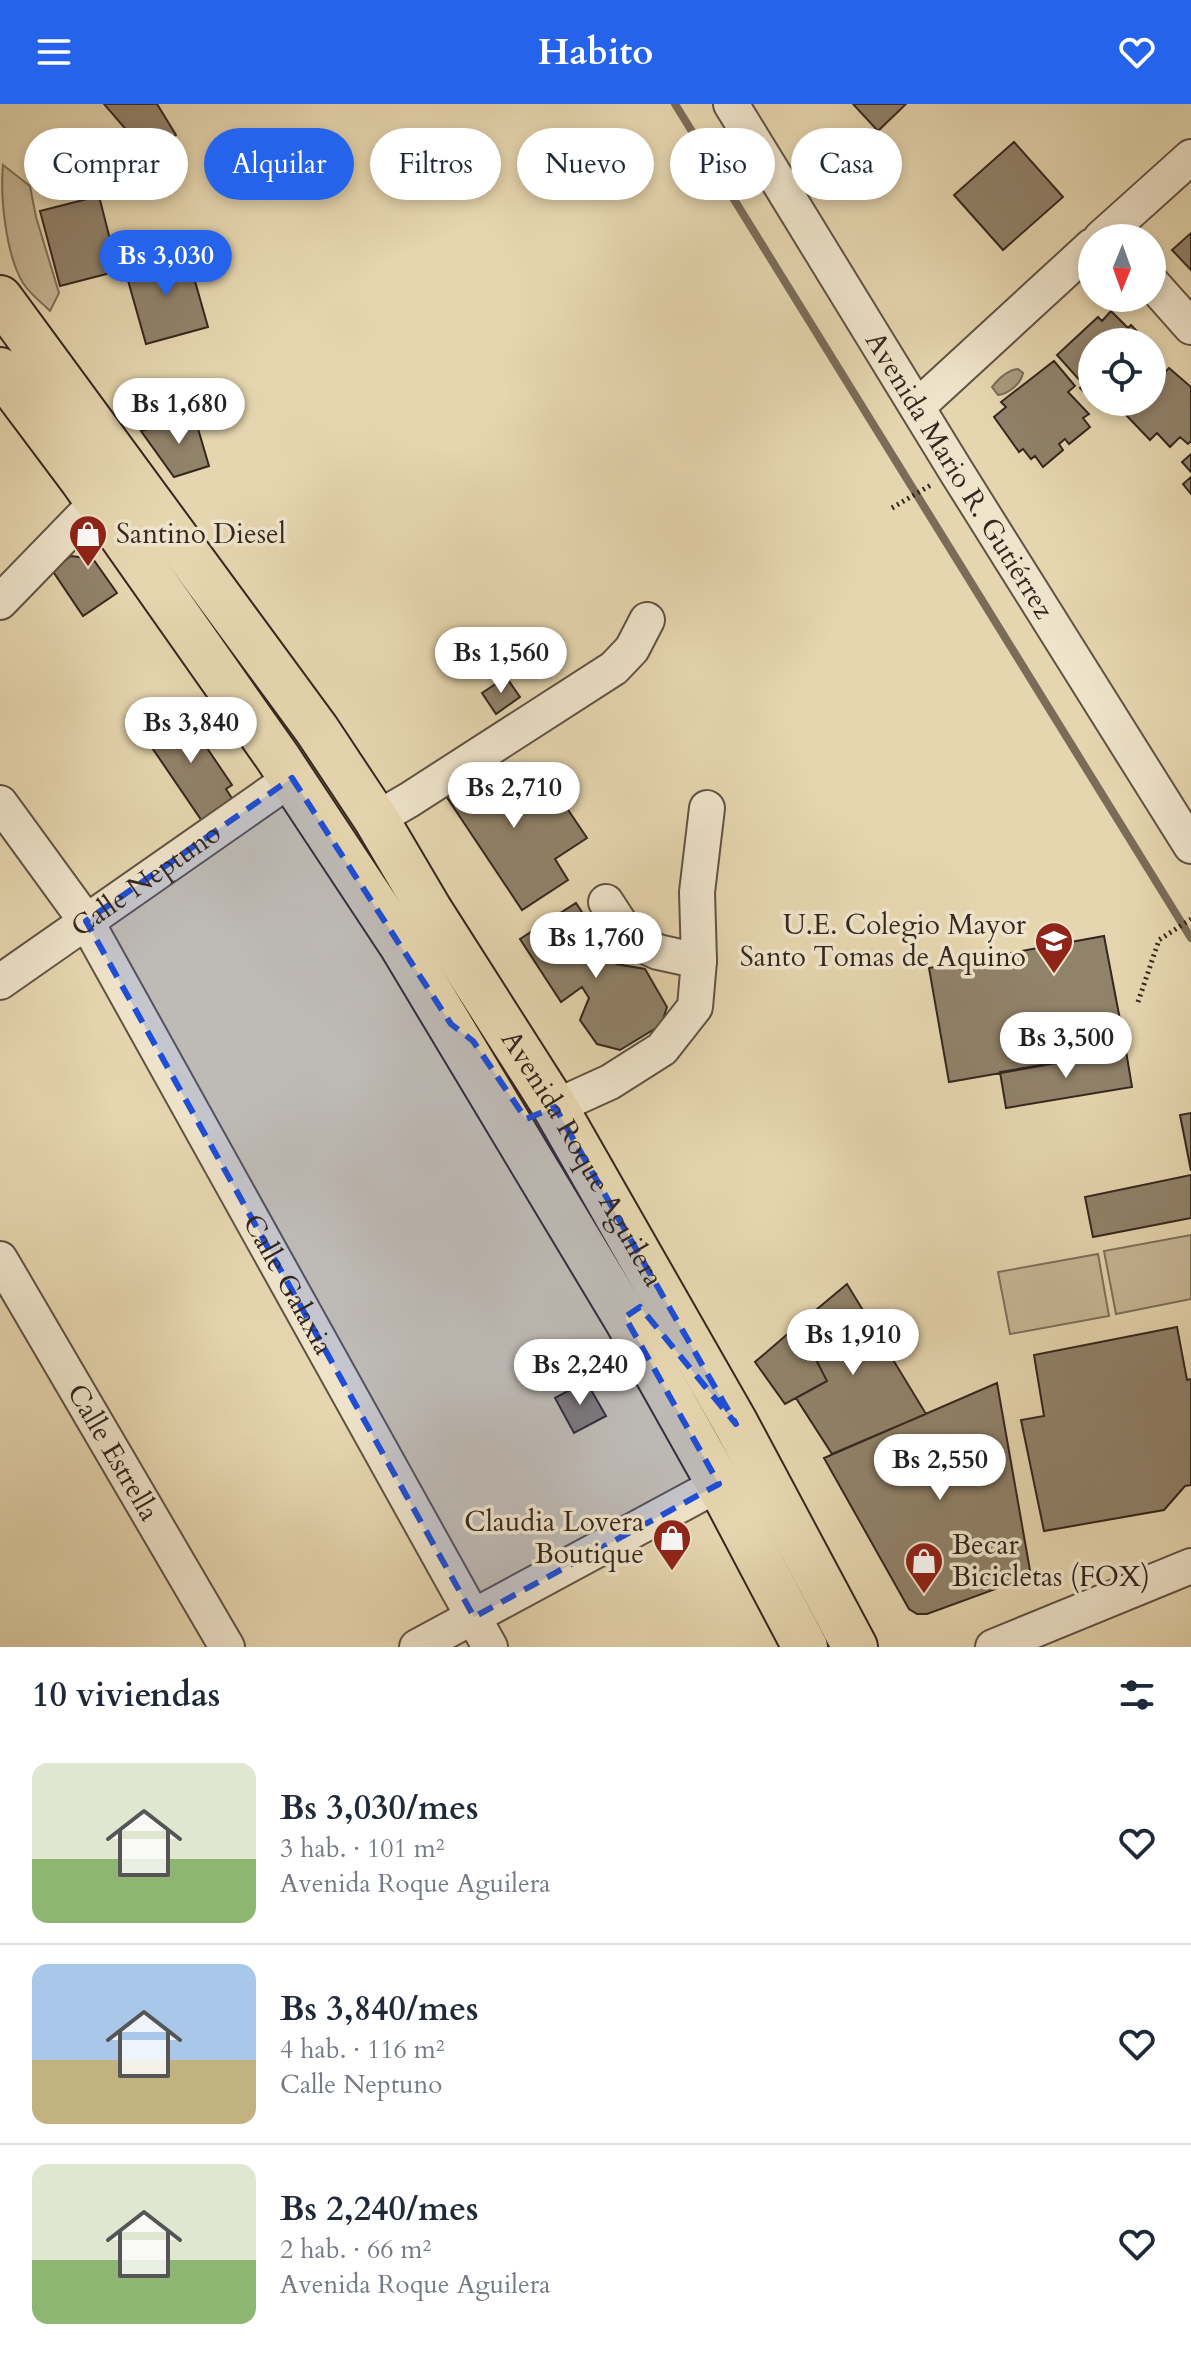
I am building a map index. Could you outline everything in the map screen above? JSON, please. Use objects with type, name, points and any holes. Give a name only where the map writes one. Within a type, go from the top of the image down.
[{"type":"main road","name":"Avenida Roque Aguilera","points":[[2,298],[317,730],[376,819],[555,1107],[736,1424],[855,1647]]},
{"type":"main road","name":"Avenida Roque Aguilera","points":[[4,385],[97,502],[292,778],[401,944],[628,1322],[805,1643]]},
{"type":"main road","points":[[292,778],[308,776],[320,784],[400,859]]},
{"type":"main road","points":[[451,1024],[473,1041],[516,1112],[530,1118],[555,1107]]},
{"type":"main road","points":[[628,1322],[642,1319],[654,1324],[736,1424]]},
{"type":"street","name":"Avenida Mario R. Gutiérrez","points":[[731,104],[1191,846]]},
{"type":"street","points":[[1119,224],[1191,157]]},
{"type":"street","points":[[917,407],[1078,262]]},
{"type":"street","points":[[1166,299],[1191,327]]},
{"type":"street","points":[[0,602],[97,502]]},
{"type":"street","points":[[376,819],[614,668],[632,649],[647,620]]},
{"type":"street","name":"Calle Neptuno","points":[[0,982],[292,778]]},
{"type":"street","name":"Calle Galaxia","points":[[0,803],[86,921],[482,1632]]},
{"type":"street","points":[[555,1107],[610,1082],[662,1049],[695,1007],[699,961],[697,892],[707,808]]},
{"type":"street","points":[[606,902],[630,939],[658,952],[699,961]]},
{"type":"street","name":"Calle Estrella","points":[[0,1259],[227,1647]]},
{"type":"street","points":[[417,1647],[482,1632],[719,1484]]},
{"type":"street","points":[[993,1647],[1191,1566]]},
{"type":"path","points":[[892,508],[938,481]]},
{"type":"path","points":[[1138,1002],[1159,940],[1191,919]]},
{"type":"highlighted area","points":[[292,778],[451,1024],[473,1041],[526,1119],[555,1107],[736,1424],[640,1307],[625,1317],[719,1484],[474,1617],[86,921]]},
{"type":"shaded area","points":[[3,165],[24,181],[24,200],[33,200],[59,293],[50,311],[23,283],[17,271],[8,242],[2,193]]},
{"type":"shaded area","points":[[1018,369],[1023,373],[1017,385],[998,395],[992,387],[1004,375]]},
{"type":"shaded area","points":[[1191,1235],[1191,1299],[1116,1314],[1104,1251]]},
{"type":"shaded area","points":[[1098,1254],[1109,1316],[1010,1334],[998,1272]]},
{"type":"building","points":[[104,104],[157,104],[172,128],[125,128]]},
{"type":"building","points":[[853,104],[906,104],[881,128],[875,128]]},
{"type":"building","points":[[1014,142],[1063,197],[1003,250],[954,195]]},
{"type":"building","points":[[83,200],[100,200],[118,271],[60,286],[40,211]]},
{"type":"building","points":[[1191,233],[1191,270],[1172,250]]},
{"type":"building","points":[[187,253],[208,327],[146,344],[125,270]]},
{"type":"building","points":[[1112,312],[1128,328],[1086,328],[1098,317],[1102,321]]},
{"type":"building","points":[[1078,336],[1078,378],[1057,355]]},
{"type":"building","points":[[1054,361],[1075,386],[1068,392],[1078,402],[1078,416],[1086,416],[1083,418],[1090,427],[1069,444],[1065,439],[1059,444],[1063,450],[1043,467],[1035,456],[1031,459],[1023,449],[1019,452],[994,417],[1006,407],[1001,402]]},
{"type":"building","points":[[1169,368],[1191,387],[1191,441],[1188,444],[1180,437],[1170,447],[1157,433],[1150,440],[1127,416],[1166,416],[1166,371]]},
{"type":"building","points":[[194,415],[209,466],[174,477],[141,431]]},
{"type":"building","points":[[194,415],[209,466],[174,477],[141,431]]},
{"type":"building","points":[[1191,454],[1191,472],[1182,462]]},
{"type":"building","points":[[1191,477],[1191,494],[1183,484]]},
{"type":"building","points":[[71,556],[93,559],[117,593],[83,616],[52,570]]},
{"type":"building","points":[[506,677],[520,697],[496,714],[482,693]]},
{"type":"building","points":[[182,711],[232,785],[226,789],[233,800],[202,821],[144,736]]},
{"type":"building","points":[[484,754],[521,810],[554,789],[587,838],[555,859],[568,880],[522,910],[438,784]]},
{"type":"building","points":[[576,903],[616,964],[645,969],[667,1007],[661,1025],[620,1050],[597,1044],[580,1020],[589,998],[582,987],[561,1002],[520,939]]},
{"type":"building","points":[[1104,936],[1126,1051],[949,1082],[929,968]]},
{"type":"building","points":[[1126,1051],[1132,1087],[1006,1108],[1000,1072]]},
{"type":"building","points":[[1191,1113],[1191,1171],[1180,1115]]},
{"type":"building","points":[[1191,1175],[1191,1218],[1093,1237],[1085,1197]]},
{"type":"building","points":[[847,1284],[926,1414],[832,1454],[796,1398],[827,1381],[798,1325]]},
{"type":"building","points":[[798,1325],[827,1381],[785,1404],[755,1362]]},
{"type":"building","points":[[1177,1327],[1187,1380],[1191,1379],[1191,1485],[1185,1486],[1164,1510],[1044,1531],[1021,1420],[1044,1416],[1034,1355]]},
{"type":"building","points":[[586,1381],[606,1416],[574,1433],[555,1398]]},
{"type":"building","points":[[997,1383],[1031,1576],[927,1614],[917,1614],[909,1609],[824,1458]]},
{"type":"waterway","points":[[675,104],[1191,938]]},
{"type":"place","name":"Santino Diesel","points":[[88,568]]},
{"type":"place","name":"U.E. Colegio Mayor Santo Tomas de Aquino","points":[[1054,975]]},
{"type":"place","name":"Claudia Lovera Boutique","points":[[672,1572]]},
{"type":"place","name":"Becar Bicicletas (FOX)","points":[[924,1595]]}]
